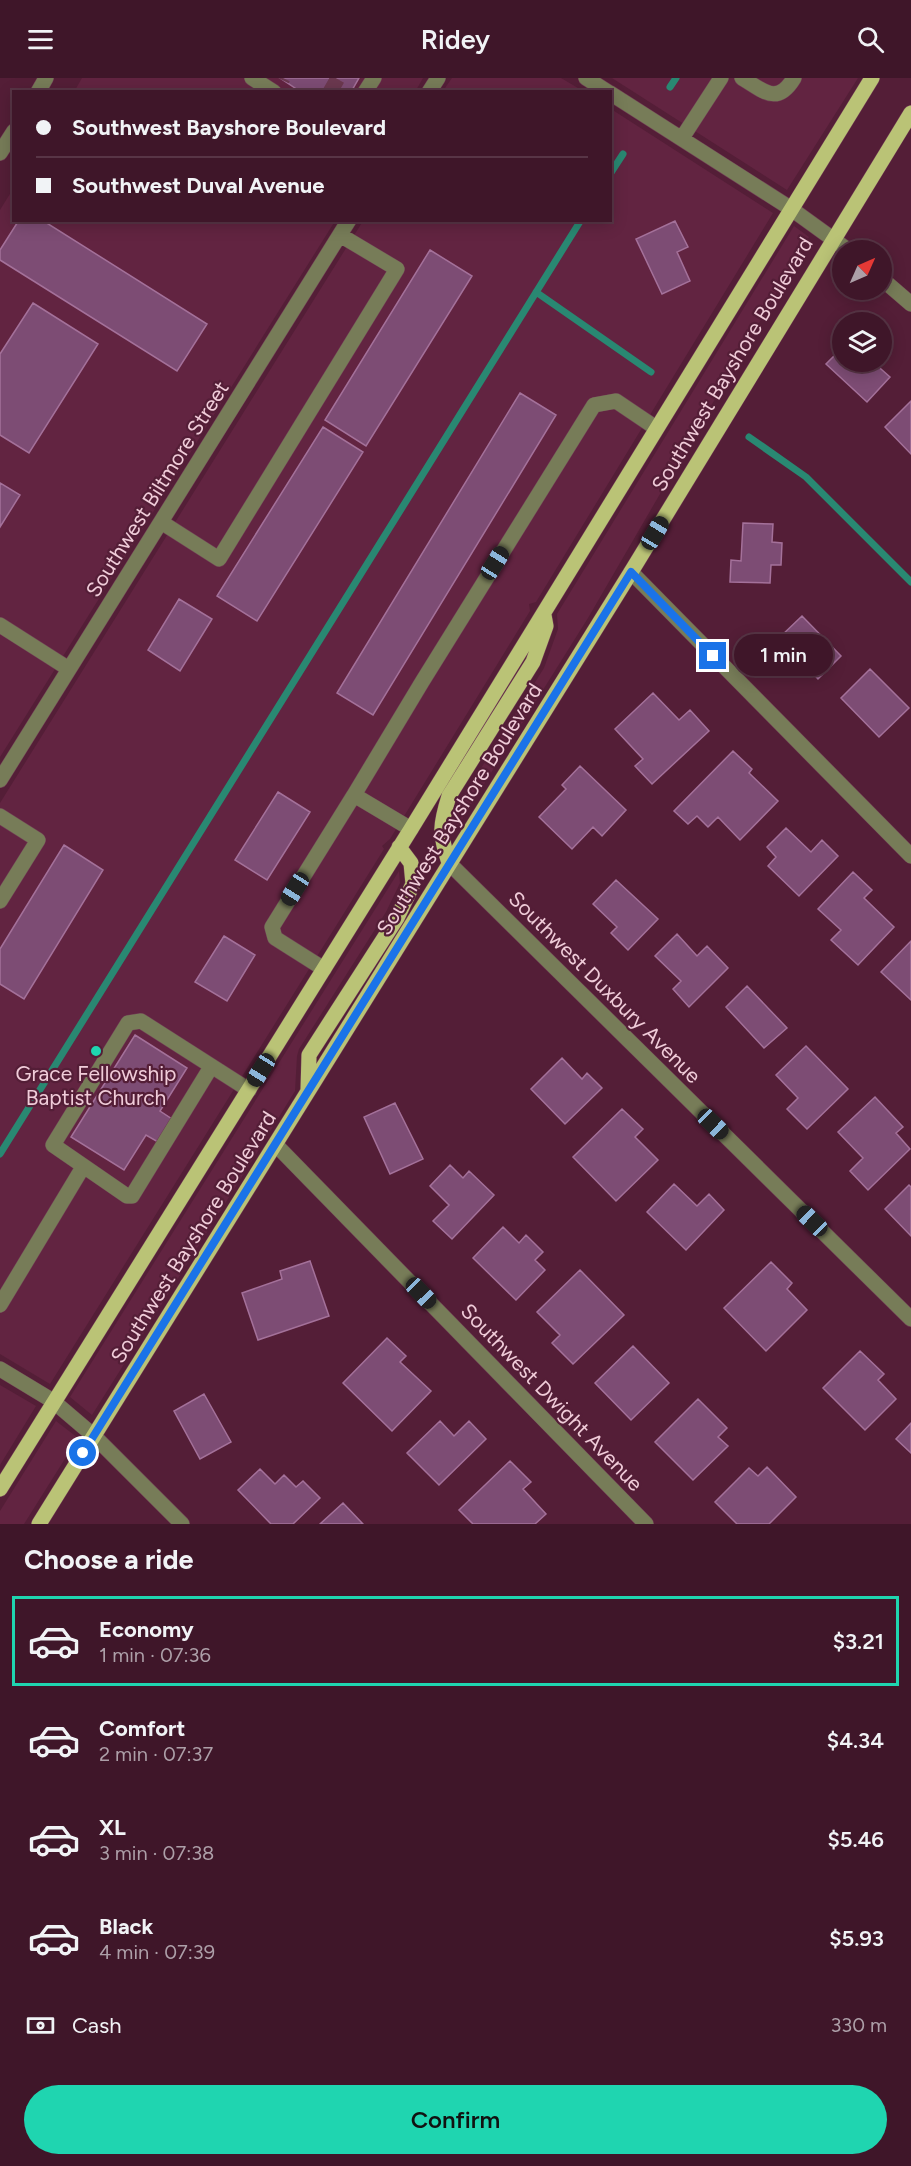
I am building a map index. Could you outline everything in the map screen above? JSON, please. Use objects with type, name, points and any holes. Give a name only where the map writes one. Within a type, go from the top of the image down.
[{"type":"main road","name":"Southwest Bayshore Boulevard","points":[[0,1489],[411,829],[790,208],[872,78]]},
{"type":"main road","name":"Southwest Bayshore Boulevard","points":[[39,1524],[631,572],[911,113]]},
{"type":"main road","points":[[449,863],[441,840],[441,820],[449,796],[533,662],[546,626],[544,612]]},
{"type":"main road","points":[[308,1093],[309,1055],[397,918],[413,884],[411,863],[399,847]]},
{"type":"street","points":[[252,78],[277,88]]},
{"type":"street","points":[[586,78],[606,90]]},
{"type":"street","points":[[682,138],[721,78]]},
{"type":"street","points":[[742,78],[771,95],[780,94],[794,78]]},
{"type":"street","points":[[612,94],[836,240]]},
{"type":"street","points":[[0,153],[12,134]]},
{"type":"street","name":"Southwest Biltmore Street","points":[[0,780],[348,222]]},
{"type":"street","points":[[161,522],[219,559],[397,269],[340,235]]},
{"type":"street","points":[[892,288],[911,304]]},
{"type":"street","points":[[324,969],[274,938],[272,927],[422,682],[594,405],[615,401],[656,428]]},
{"type":"street","points":[[631,572],[911,856]]},
{"type":"street","points":[[0,625],[69,669]]},
{"type":"street","points":[[354,795],[411,829]]},
{"type":"street","points":[[0,816],[38,840],[0,901]]},
{"type":"street","name":"Southwest Duxbury Avenue","points":[[449,863],[911,1319]]},
{"type":"street","points":[[211,1067],[132,1196],[127,1196],[53,1145],[128,1023],[141,1021],[249,1090]]},
{"type":"street","name":"Southwest Dwight Avenue","points":[[276,1145],[646,1524]]},
{"type":"street","points":[[0,1305],[83,1167]]},
{"type":"street","points":[[0,1369],[53,1401],[94,1436],[182,1524]]},
{"type":"shaded area","points":[[82,78],[423,78],[416,90],[75,90]]},
{"type":"shaded area","points":[[452,78],[561,78],[581,90],[444,90]]},
{"type":"shaded area","points":[[612,78],[858,78],[787,190]]},
{"type":"shaded area","points":[[612,110],[773,213],[536,602],[529,604],[530,611],[390,839],[382,846],[384,849],[50,1384],[0,1354],[0,803],[362,222],[612,222]]},
{"type":"shaded area","points":[[12,191],[12,222],[334,222],[0,757],[0,210]]},
{"type":"shaded area","points":[[794,226],[809,237],[588,618],[454,832],[454,821],[461,800],[544,668],[558,629],[557,614]]},
{"type":"shaded area","points":[[399,871],[400,883],[386,912],[299,1049],[295,1091],[266,1138],[258,1146],[260,1148],[92,1415],[70,1397]]},
{"type":"shaded area","points":[[0,1385],[36,1406],[0,1465]]},
{"type":"shaded area","points":[[56,1421],[78,1438],[24,1524],[0,1524],[0,1511]]},
{"type":"building","points":[[280,78],[359,78],[352,90],[298,90]]},
{"type":"building","points":[[675,221],[688,247],[677,252],[690,281],[662,294],[636,239]]},
{"type":"building","points":[[18,222],[45,222],[207,324],[177,371],[0,260],[0,250]]},
{"type":"building","points":[[430,250],[472,276],[366,446],[325,420]]},
{"type":"building","points":[[33,303],[98,344],[29,453],[0,435],[0,354]]},
{"type":"building","points":[[832,358],[832,370],[826,364]]},
{"type":"building","points":[[835,372],[884,372],[890,377],[867,402]]},
{"type":"building","points":[[520,393],[556,415],[373,715],[337,693]]},
{"type":"building","points":[[911,401],[911,454],[885,427]]},
{"type":"building","points":[[323,427],[363,452],[257,621],[217,596]]},
{"type":"building","points":[[0,483],[20,495],[0,527]]},
{"type":"building","points":[[743,523],[773,524],[772,542],[782,543],[781,565],[771,565],[770,583],[730,582],[731,560],[741,561]]},
{"type":"building","points":[[179,599],[212,619],[180,671],[148,650]]},
{"type":"building","points":[[802,616],[841,656],[818,679],[779,638]]},
{"type":"building","points":[[870,669],[909,708],[879,737],[841,698]]},
{"type":"building","points":[[653,693],[679,720],[690,710],[709,731],[652,784],[635,766],[643,759],[615,729]]},
{"type":"building","points":[[733,751],[752,769],[749,773],[778,801],[740,840],[718,817],[708,827],[697,816],[688,824],[674,811]]},
{"type":"building","points":[[580,766],[626,810],[602,836],[593,827],[572,849],[539,817],[566,789],[562,785]]},
{"type":"building","points":[[278,792],[310,812],[267,880],[235,860]]},
{"type":"building","points":[[786,828],[811,852],[822,840],[838,856],[799,896],[768,866],[776,857],[767,847]]},
{"type":"building","points":[[64,845],[103,870],[24,999],[0,984],[0,949]]},
{"type":"building","points":[[853,872],[872,890],[864,898],[894,927],[858,965],[831,940],[841,930],[818,909]]},
{"type":"building","points":[[616,880],[658,919],[628,950],[611,933],[617,927],[593,904]]},
{"type":"building","points":[[677,934],[697,956],[707,946],[728,968],[689,1007],[673,989],[681,981],[655,956]]},
{"type":"building","points":[[224,936],[255,955],[227,1001],[195,982]]},
{"type":"building","points":[[911,941],[911,1000],[881,972]]},
{"type":"building","points":[[747,986],[787,1028],[764,1048],[726,1007]]},
{"type":"building","points":[[135,1035],[187,1068],[160,1111],[172,1119],[158,1142],[146,1135],[124,1170],[71,1137]]},
{"type":"building","points":[[806,1046],[848,1089],[807,1129],[787,1109],[798,1098],[776,1075]]},
{"type":"building","points":[[562,1058],[582,1079],[587,1073],[602,1088],[565,1124],[531,1089]]},
{"type":"building","points":[[875,1097],[903,1127],[896,1133],[910,1149],[868,1190],[850,1171],[863,1158],[838,1132]]},
{"type":"building","points":[[395,1103],[423,1159],[390,1174],[364,1117]]},
{"type":"building","points":[[622,1109],[643,1129],[635,1137],[658,1160],[616,1201],[573,1157]]},
{"type":"building","points":[[450,1165],[463,1178],[469,1171],[494,1195],[452,1239],[433,1221],[449,1205],[430,1186]]},
{"type":"building","points":[[674,1184],[697,1206],[709,1194],[724,1210],[686,1250],[647,1212]]},
{"type":"building","points":[[909,1185],[911,1187],[911,1236],[885,1209]]},
{"type":"building","points":[[503,1227],[519,1243],[526,1235],[543,1252],[535,1260],[545,1270],[516,1300],[473,1258]]},
{"type":"building","points":[[310,1261],[329,1316],[258,1340],[242,1293],[282,1279],[280,1271]]},
{"type":"building","points":[[771,1262],[792,1283],[787,1289],[807,1310],[766,1351],[724,1308]]},
{"type":"building","points":[[580,1270],[624,1315],[573,1364],[552,1343],[560,1335],[537,1312]]},
{"type":"building","points":[[387,1338],[406,1356],[400,1362],[431,1391],[392,1431],[343,1383]]},
{"type":"building","points":[[633,1346],[669,1383],[631,1420],[595,1383]]},
{"type":"building","points":[[860,1351],[884,1374],[878,1380],[896,1399],[865,1430],[823,1388]]},
{"type":"building","points":[[204,1394],[231,1442],[200,1459],[174,1411]]},
{"type":"building","points":[[698,1399],[727,1428],[718,1437],[728,1446],[693,1480],[655,1442]]},
{"type":"building","points":[[440,1421],[454,1436],[469,1421],[486,1439],[439,1485],[407,1453]]},
{"type":"building","points":[[911,1423],[911,1453],[896,1439]]},
{"type":"building","points":[[510,1461],[531,1482],[523,1489],[546,1514],[535,1524],[473,1524],[459,1510]]},
{"type":"building","points":[[767,1467],[796,1497],[769,1524],[737,1524],[715,1502],[749,1468],[758,1476]]},
{"type":"building","points":[[260,1469],[275,1484],[284,1475],[296,1487],[303,1481],[320,1498],[293,1524],[271,1524],[238,1490]]},
{"type":"building","points":[[343,1503],[363,1524],[320,1524]]},
{"type":"waterway","points":[[670,87],[676,78]]},
{"type":"waterway","points":[[612,171],[623,154]]},
{"type":"waterway","points":[[0,1154],[580,222]]},
{"type":"waterway","points":[[536,292],[651,372]]},
{"type":"waterway","points":[[749,437],[806,477],[911,582]]},
{"type":"tunnel","points":[[331,90],[338,78]]},
{"type":"place","name":"Grace Fellowship Baptist Church","points":[[96,1051]]},
{"type":"route","points":[[83,1453],[631,572],[713,656]]}]
